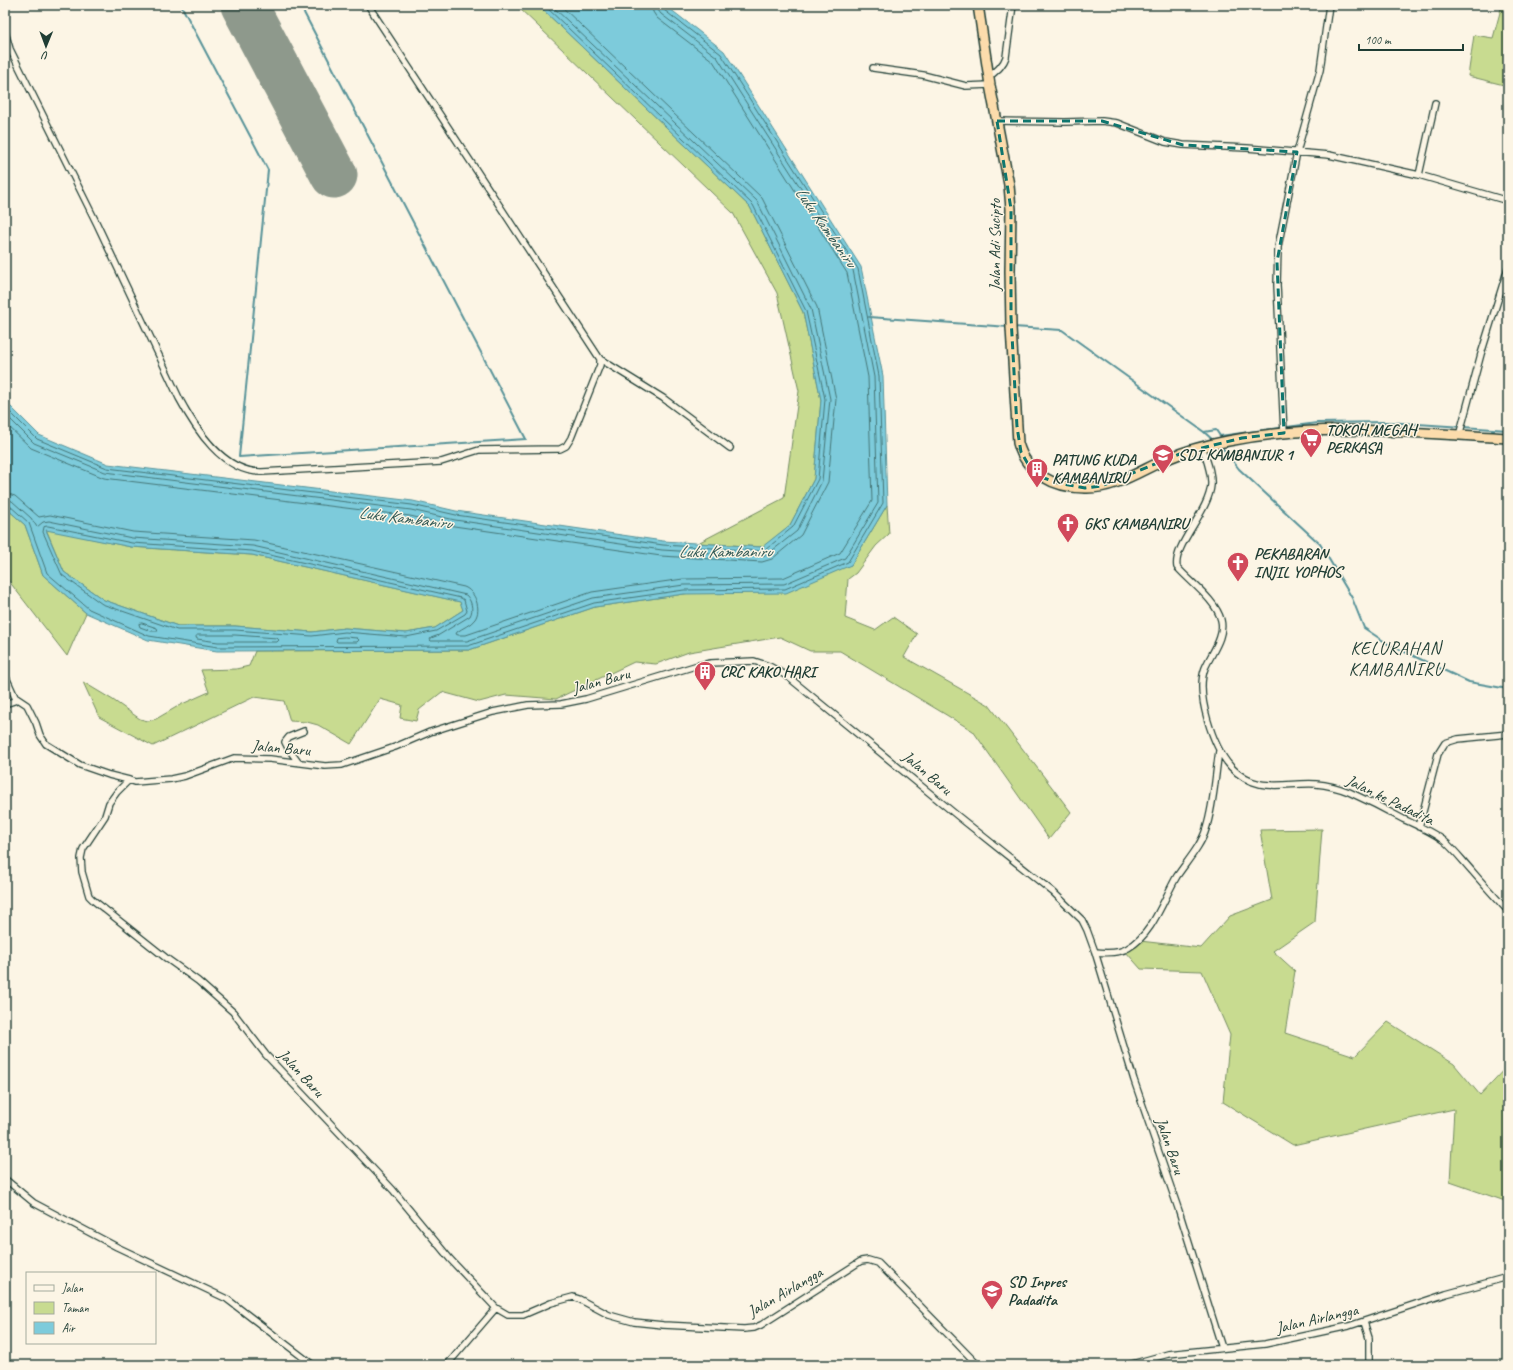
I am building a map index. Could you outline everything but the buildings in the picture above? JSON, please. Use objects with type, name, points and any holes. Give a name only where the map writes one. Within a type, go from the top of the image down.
[{"type":"highway","name":"Jalan Adi Sucipto","points":[[978,5],[996,121],[1009,185],[1011,209],[1011,328],[1018,443],[1021,452],[1028,464],[1044,478],[1069,486],[1085,488],[1101,486],[1126,479],[1171,457],[1205,446]]},
{"type":"highway","points":[[1205,446],[1283,429],[1460,433],[1508,438]]},
{"type":"street","points":[[368,5],[600,359],[663,398],[730,448]]},
{"type":"street","points":[[873,68],[923,75],[966,86],[990,81],[1004,63],[1009,43],[1013,5]]},
{"type":"street","points":[[1283,429],[1277,285],[1278,247],[1297,152],[1320,70],[1329,5]]},
{"type":"street","points":[[5,32],[10,49],[97,224],[182,404],[195,427],[217,452],[230,462],[252,471],[262,472],[441,462],[479,450],[560,449],[566,446],[571,438],[600,365],[600,359]]},
{"type":"street","points":[[1419,175],[1435,103]]},
{"type":"street","points":[[996,121],[1102,121],[1124,125],[1165,142],[1183,145],[1329,155],[1419,175],[1508,201]]},
{"type":"street","points":[[1460,433],[1481,354],[1508,268]]},
{"type":"street","name":"Jalan ke Padadita","points":[[1205,446],[1211,484],[1209,500],[1181,548],[1176,562],[1177,567],[1214,606],[1220,619],[1222,629],[1220,638],[1205,669],[1203,685],[1205,708],[1219,751],[1232,768],[1252,782],[1265,786],[1317,784],[1331,787],[1348,792],[1419,827],[1442,840],[1462,858],[1508,911]]},
{"type":"street","name":"Jalan Baru","points":[[496,1308],[450,1259],[393,1190],[266,1055],[233,1012],[198,981],[166,958],[89,896],[82,872],[81,858],[83,849],[105,816],[109,803],[129,780],[135,782],[171,779],[185,776],[234,758],[298,762],[325,766],[342,765],[395,747],[430,732],[493,712],[528,706],[561,704],[586,700],[694,666],[711,663],[754,661],[769,666],[787,676],[1053,892],[1082,920],[1095,952],[1134,1080],[1179,1212],[1222,1348]]},
{"type":"street","points":[[5,675],[17,700],[27,705],[43,740],[50,746],[80,765],[129,780]]},
{"type":"street","points":[[5,704],[17,700]]},
{"type":"street","points":[[298,762],[285,742],[289,737],[304,731]]},
{"type":"street","points":[[1419,827],[1438,754],[1445,743],[1458,738],[1508,734]]},
{"type":"street","points":[[1095,952],[1106,953],[1127,949],[1136,942],[1154,920],[1169,890],[1206,831],[1211,808],[1219,751]]},
{"type":"street","points":[[5,1179],[34,1203],[117,1247],[227,1299],[313,1365]]},
{"type":"street","name":"Jalan Airlangga","points":[[496,1308],[508,1315],[523,1315],[551,1303],[579,1298],[609,1315],[634,1322],[744,1329],[754,1328],[861,1261],[868,1260],[878,1263],[978,1365]]},
{"type":"street","name":"Jalan Airlangga","points":[[1128,1365],[1168,1354],[1266,1344],[1364,1322],[1446,1294],[1508,1277]]},
{"type":"street","points":[[447,1365],[496,1308]]},
{"type":"street","points":[[1364,1322],[1369,1338],[1369,1365]]},
{"type":"highlighted area","points":[[997,121],[1102,121],[1183,145],[1297,152],[1277,262],[1284,433],[1242,438],[1182,453],[1101,486],[1085,488],[1058,483],[1044,478],[1028,464],[1021,452],[1017,427],[1011,317],[1011,209]]},
{"type":"green space","points":[[516,5],[538,5],[750,207],[803,312],[821,400],[814,479],[790,525],[763,547],[698,543],[784,498],[799,391],[777,293],[733,213]]},
{"type":"green space","points":[[1502,5],[1508,5],[1508,86],[1468,76],[1474,35],[1493,38]]},
{"type":"green space","points":[[887,505],[889,534],[876,546],[856,573],[848,579],[845,618],[875,630],[893,617],[917,634],[904,657],[989,705],[1071,812],[1049,839],[973,731],[840,651],[810,651],[780,637],[689,652],[656,664],[634,662],[556,699],[506,695],[479,702],[442,692],[419,710],[416,721],[400,718],[402,705],[380,699],[351,744],[318,725],[307,722],[290,721],[284,701],[254,697],[153,746],[99,717],[83,682],[113,700],[140,719],[148,721],[156,719],[180,705],[209,692],[201,670],[236,669],[249,666],[255,651],[469,650],[595,607],[684,594],[851,565]]},
{"type":"green space","points":[[5,507],[25,525],[43,575],[86,613],[67,656],[5,576]]},
{"type":"green space","points":[[46,529],[131,547],[252,555],[461,602],[463,610],[435,628],[406,633],[345,628],[312,632],[235,626],[178,626],[104,600],[64,572]]},
{"type":"green space","points":[[1322,829],[1315,922],[1273,951],[1295,971],[1285,1033],[1355,1056],[1388,1022],[1454,1064],[1480,1095],[1508,1065],[1508,1202],[1450,1182],[1454,1109],[1293,1145],[1223,1102],[1230,1035],[1202,971],[1141,969],[1126,952],[1140,941],[1201,948],[1230,916],[1272,900],[1260,830]]},
{"type":"water","name":"Luku Kambaniru","points":[[538,5],[665,5],[724,51],[861,267],[883,376],[887,505],[851,565],[786,593],[684,594],[595,607],[469,650],[217,651],[148,640],[86,613],[43,575],[25,525],[5,507],[5,401],[39,435],[108,464],[413,501],[456,511],[663,541],[762,547],[790,525],[814,479],[821,400],[803,312],[750,207]],"holes":[[[46,530],[131,547],[252,555],[460,602],[463,610],[435,628],[406,633],[345,628],[312,632],[235,626],[178,626],[104,600],[64,572]]]},
{"type":"waterway","points":[[181,5],[268,170],[239,457],[526,439],[300,5]]},
{"type":"waterway","points":[[869,317],[1009,327]]},
{"type":"waterway","points":[[1013,327],[1062,330],[1204,432],[1214,441]]},
{"type":"waterway","points":[[1204,432],[1216,430],[1220,436],[1317,423],[1387,422],[1508,430]]},
{"type":"waterway","points":[[1219,445],[1239,469],[1320,544],[1352,598],[1364,628],[1388,644],[1469,682],[1508,689]]},
{"type":"runway","points":[[244,5],[334,175]]},
{"type":"place","name":"TOKOH MEGAH PERKASA","points":[[1311,458]]},
{"type":"place","name":"SDI KAMBANIUR 1","points":[[1163,474]]},
{"type":"place","name":"PATUNG KUDA KAMBANIRU","points":[[1037,488]]},
{"type":"place","name":"GKS KAMBANIRU","points":[[1068,544]]},
{"type":"place","name":"PEKABARAN INJIL YOPHOS","points":[[1238,582]]},
{"type":"place","name":"CRC KAKO HARI","points":[[705,692]]},
{"type":"place","name":"SD Inpres Padadita","points":[[992,1310]]},
{"type":"district","name":"KELURAHAN KAMBANIRU","points":[[1396,658]]}]
